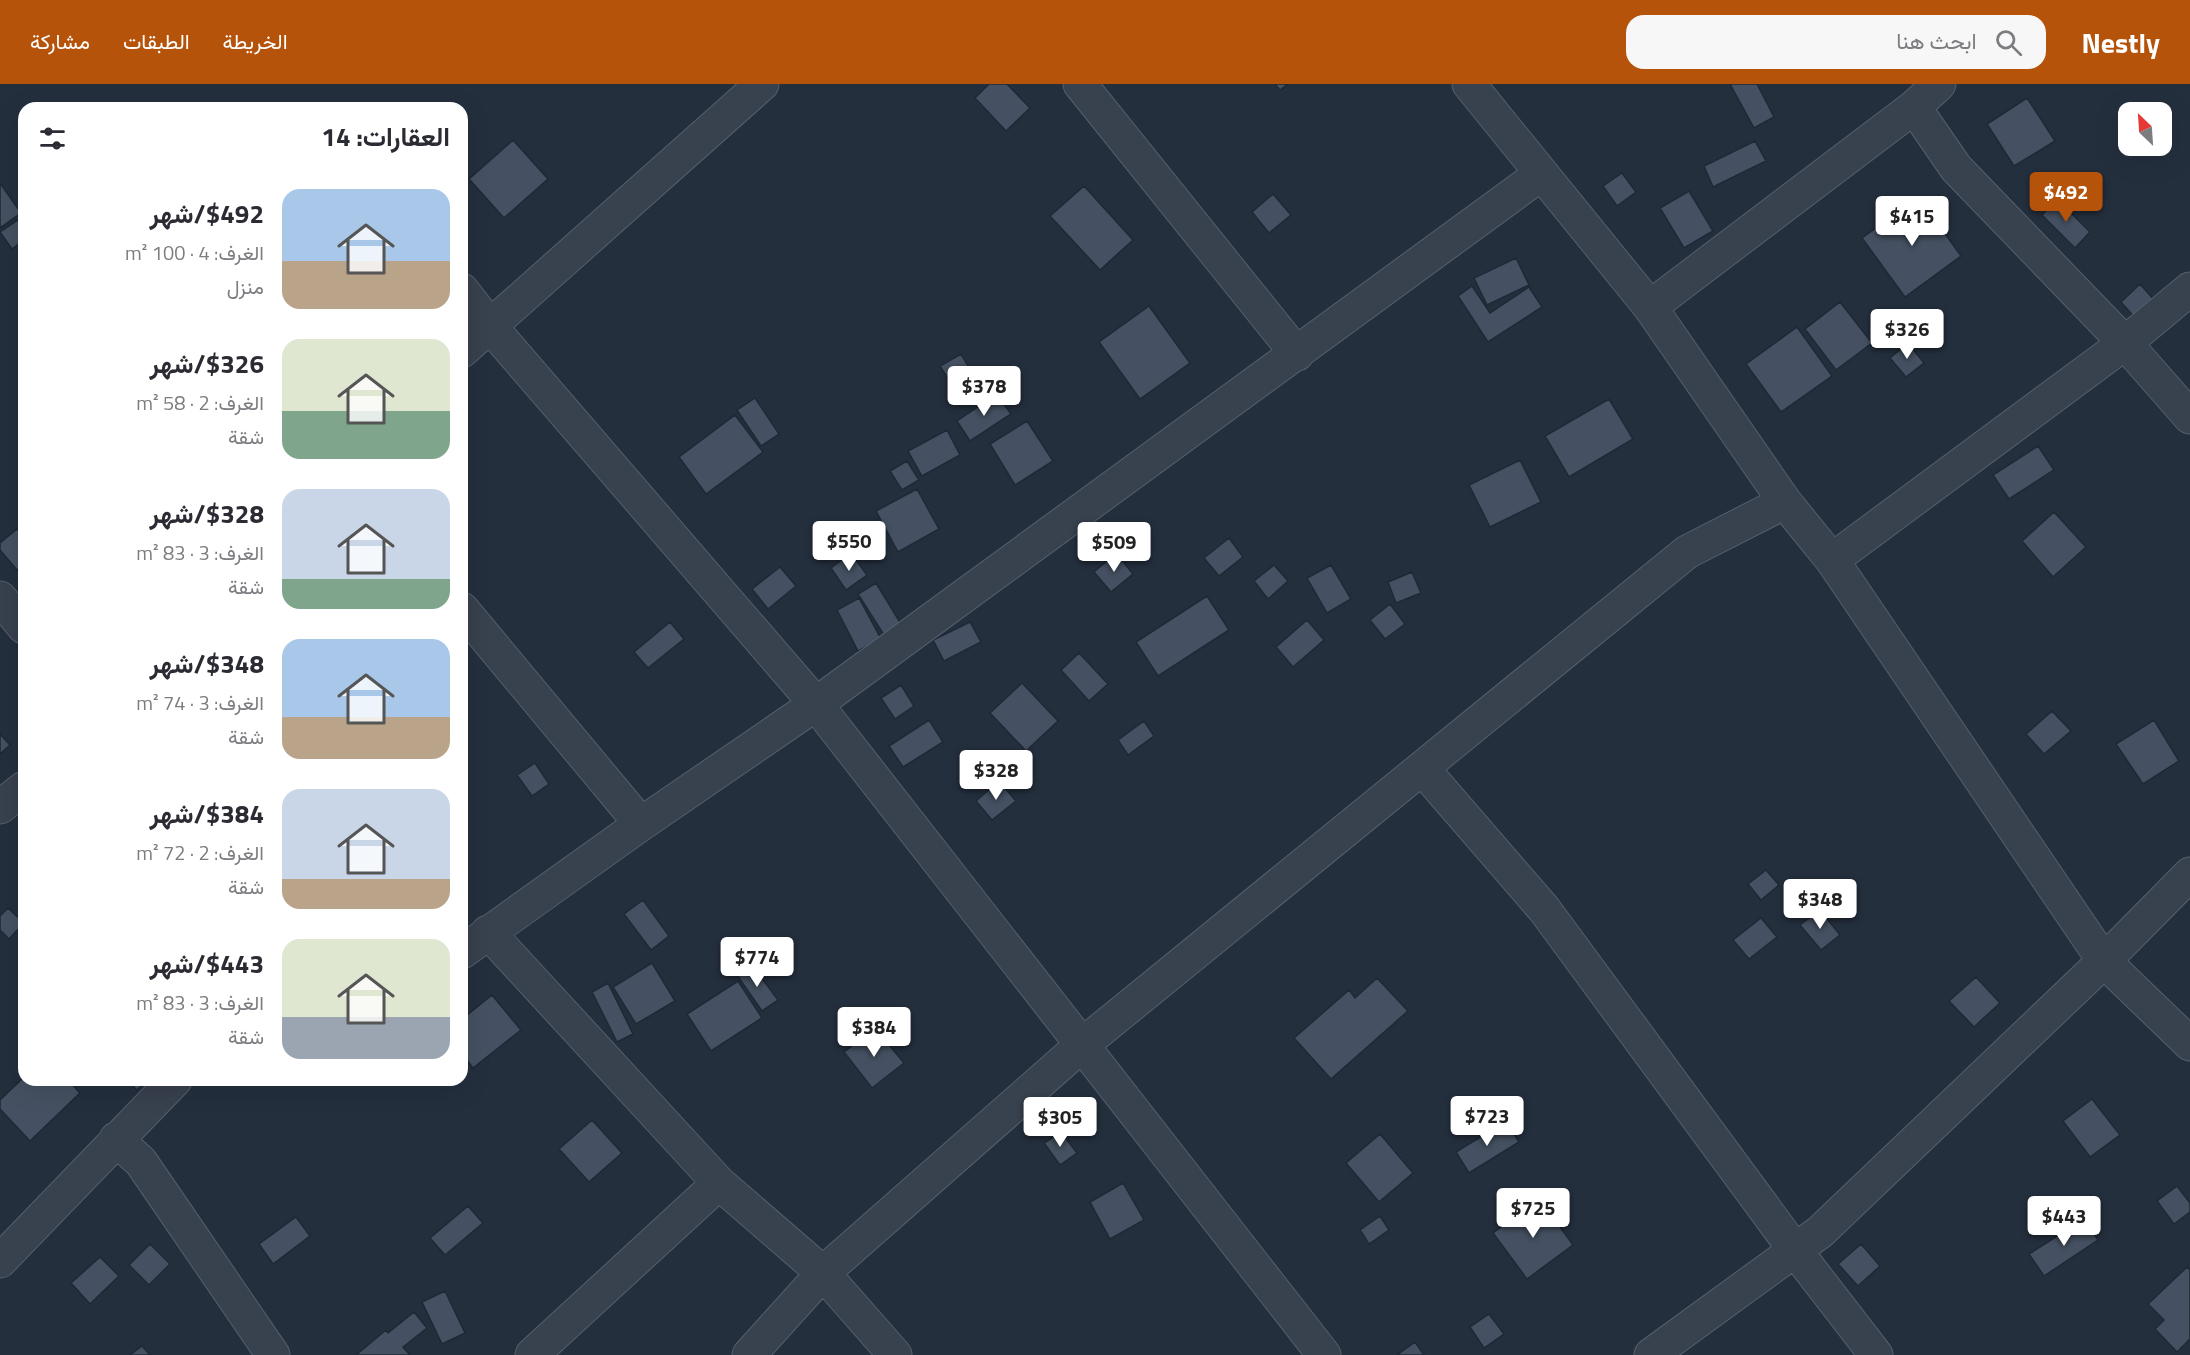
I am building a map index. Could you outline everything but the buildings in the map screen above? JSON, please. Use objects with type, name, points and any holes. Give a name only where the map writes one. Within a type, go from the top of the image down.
[{"type":"street","points":[[468,346],[762,84]]},
{"type":"street","points":[[1080,84],[1297,354]]},
{"type":"street","points":[[1469,84],[1650,307],[1785,502],[1832,560],[2104,961],[2190,1044]]},
{"type":"street","points":[[1650,307],[1914,107],[1939,84]]},
{"type":"street","points":[[1914,107],[1956,168],[2125,343],[2190,417]]},
{"type":"street","points":[[468,947],[641,824],[816,704],[1541,174]]},
{"type":"street","points":[[1832,560],[2125,343],[2190,289]]},
{"type":"street","points":[[468,298],[816,704],[1324,1355]]},
{"type":"street","points":[[749,1355],[823,1273],[1082,1045],[1687,552],[1785,502]]},
{"type":"street","points":[[0,598],[18,620]]},
{"type":"street","points":[[468,616],[641,824]]},
{"type":"street","points":[[1422,768],[1544,909],[1795,1250],[1876,1355]]},
{"type":"street","points":[[0,807],[18,793]]},
{"type":"street","points":[[1651,1355],[1820,1232],[2104,961],[2190,874]]},
{"type":"street","points":[[488,932],[719,1183],[823,1273],[895,1355]]},
{"type":"street","points":[[0,1261],[169,1086]]},
{"type":"street","points":[[116,1139],[141,1162],[273,1355]]},
{"type":"street","points":[[532,1355],[719,1183]]}]
